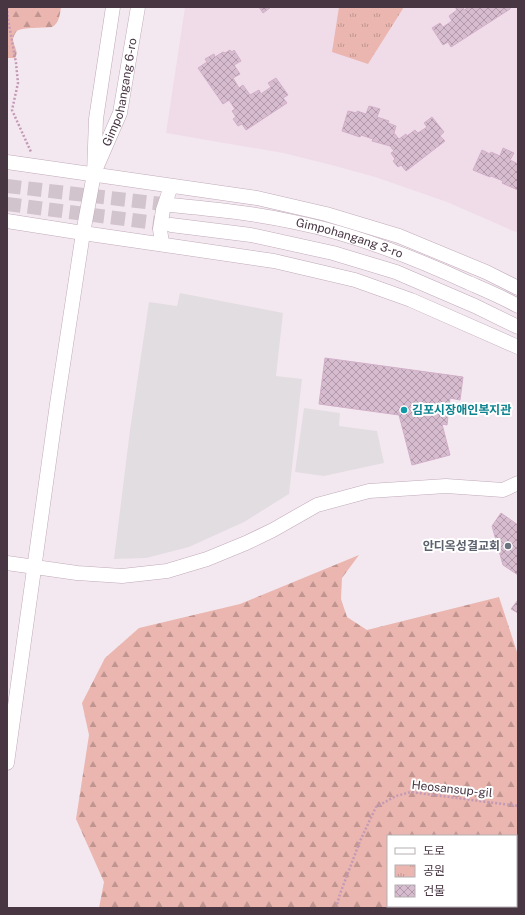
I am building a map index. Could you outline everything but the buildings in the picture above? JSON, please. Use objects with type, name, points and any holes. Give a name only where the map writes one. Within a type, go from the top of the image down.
[{"type":"street","name":"Gimpohangang 6-ro","points":[[7,762],[57,404],[83,233],[94,174],[96,119],[113,7]]},
{"type":"street","name":"Gimpohangang 6-ro","points":[[94,174],[120,113],[138,7]]},
{"type":"street","points":[[7,162],[257,198],[326,214],[399,236],[486,272],[518,288]]},
{"type":"street","points":[[162,244],[160,229],[163,210],[171,186]]},
{"type":"street","name":"Gimpohangang 3-ro","points":[[170,205],[250,214],[295,222],[343,234],[402,254],[450,274],[518,306]]},
{"type":"street","points":[[7,220],[83,233],[274,261],[355,280],[412,300],[518,347]]},
{"type":"street","name":"Gimpohangang 3-ro","points":[[171,225],[252,235],[333,253],[396,272],[475,306],[518,327]]},
{"type":"street","points":[[7,563],[77,573],[122,576],[167,571],[207,559],[246,543],[273,530],[317,505],[364,492],[446,486],[503,490],[518,483]]},
{"type":"path","points":[[7,7],[18,83],[12,110],[31,153]]},
{"type":"path","name":"Heosansup-gil","points":[[336,908],[360,841],[376,807],[389,799],[412,792],[518,806]]},
{"type":"shaded area","points":[[185,7],[518,7],[518,233],[447,202],[375,177],[283,153],[166,133]]},
{"type":"shaded area","points":[[180,293],[283,313],[276,376],[302,379],[289,494],[244,522],[189,547],[146,558],[114,559],[130,430],[149,302],[177,306]]},
{"type":"shaded area","points":[[304,408],[340,413],[339,426],[377,431],[384,463],[324,476],[295,472]]},
{"type":"green space","points":[[7,7],[61,7],[60,16],[54,26],[28,28],[17,31],[13,40],[16,56],[15,58],[7,58]]},
{"type":"green space","points":[[339,7],[404,7],[368,64],[332,52]]},
{"type":"green space","points":[[359,555],[342,578],[341,599],[347,617],[367,630],[499,597],[518,653],[518,908],[99,908],[104,882],[76,819],[89,735],[82,703],[105,658],[139,628],[240,604]]},
{"type":"tunnel","points":[[7,186],[171,205]]},
{"type":"tunnel","points":[[7,204],[171,225]]},
{"type":"place","name":"김포시장애인복지관","points":[[404,410]]},
{"type":"place","name":"안디옥성결교회","points":[[508,546]]}]
